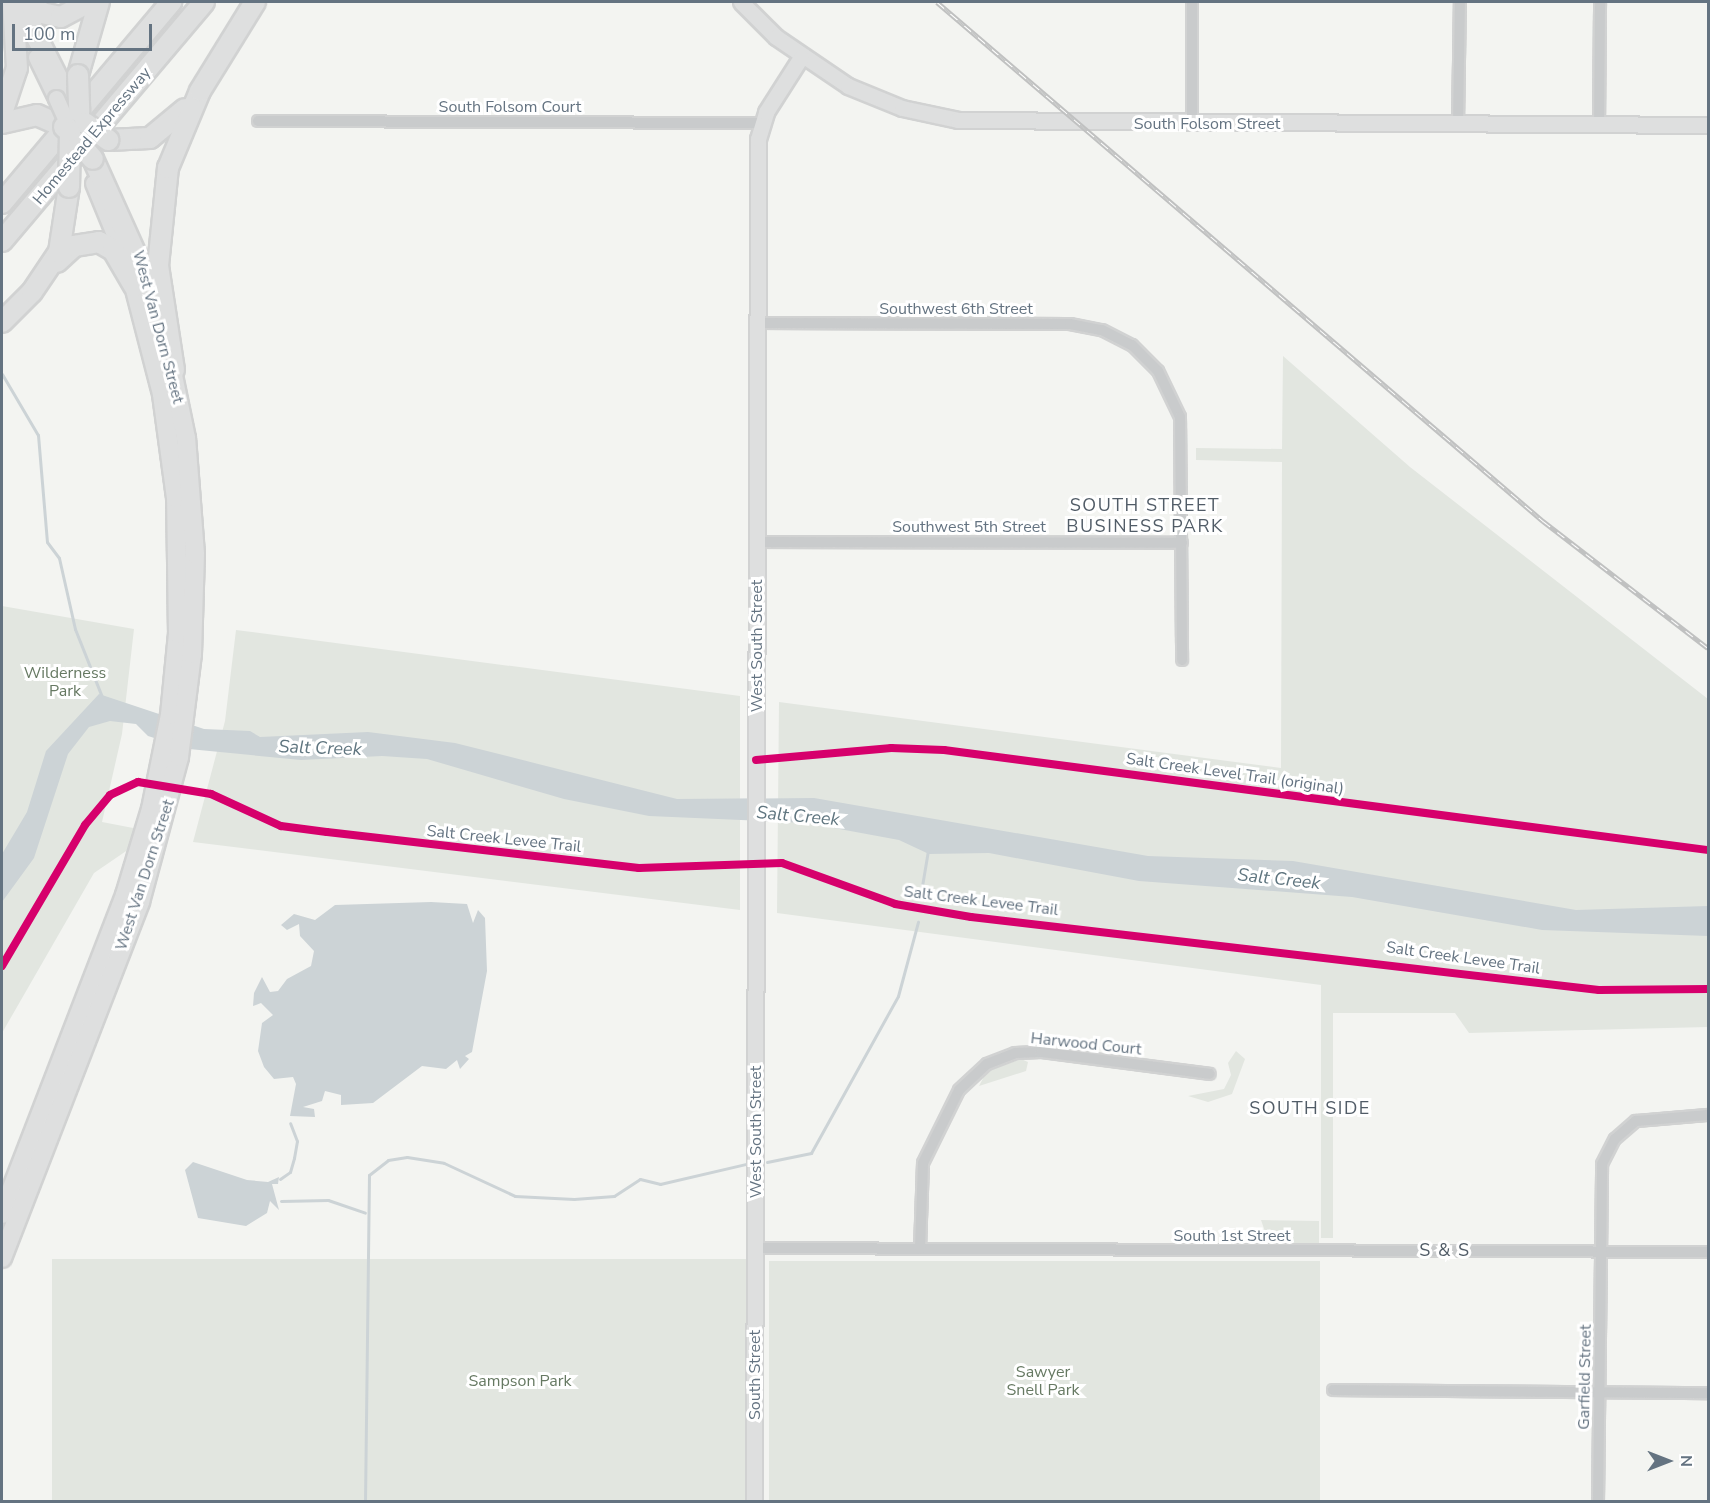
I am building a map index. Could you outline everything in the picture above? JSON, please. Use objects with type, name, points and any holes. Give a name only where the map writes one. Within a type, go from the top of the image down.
[{"type":"highway","points":[[2,113],[17,68],[13,2]]},
{"type":"highway","points":[[19,2],[78,122],[140,283]]},
{"type":"highway","points":[[30,2],[42,12],[62,16],[89,2]]},
{"type":"highway","points":[[41,280],[65,236],[78,122],[99,2]]},
{"type":"highway","name":"Homestead Expressway","points":[[2,203],[171,2]]},
{"type":"highway","name":"Homestead Expressway","points":[[2,241],[204,2]]},
{"type":"highway","points":[[174,370],[158,266],[159,215],[175,147],[200,91],[255,2]]},
{"type":"highway","points":[[2,123],[41,116],[157,134],[200,91]]},
{"type":"highway","points":[[2,322],[74,246],[90,241],[113,250],[140,283]]},
{"type":"main road","name":"West Van Dorn Street","points":[[2,1256],[134,920],[159,811],[184,663],[193,513],[174,370],[140,283]]},
{"type":"main road","name":"West Van Dorn Street","points":[[140,283],[172,467],[184,663]]},
{"type":"main road","name":"West Van Dorn Street","points":[[2,1214],[159,811]]},
{"type":"street","points":[[13,2],[78,122]]},
{"type":"street","points":[[30,2],[78,122]]},
{"type":"street","name":"South Folsom Street","points":[[741,2],[801,57],[873,97],[958,120],[1192,124],[1708,125]]},
{"type":"street","points":[[1192,2],[1192,124]]},
{"type":"street","points":[[1458,124],[1460,2]]},
{"type":"street","points":[[1599,125],[1600,2]]},
{"type":"street","points":[[761,123],[801,57]]},
{"type":"street","name":"South Folsom Court","points":[[258,121],[761,123]]},
{"type":"street","name":"West South Street","points":[[755,1248],[758,323],[761,123]]},
{"type":"street","name":"Southwest 6th Street","points":[[758,323],[1070,324],[1118,337],[1145,356],[1167,385],[1180,417],[1182,660]]},
{"type":"street","name":"Southwest 5th Street","points":[[757,542],[1182,543]]},
{"type":"street","name":"Harwood Court","points":[[920,1249],[923,1163],[959,1090],[987,1064],[1015,1053],[1041,1052],[1210,1074]]},
{"type":"street","name":"Garfield Street","points":[[1598,1502],[1602,1164],[1615,1139],[1636,1121],[1708,1115]]},
{"type":"street","name":"South 1st Street","points":[[755,1248],[1708,1252]]},
{"type":"street","name":"South Street","points":[[754,1502],[755,1248]]},
{"type":"street","points":[[1333,1390],[1708,1393]]},
{"type":"green space","points":[[1283,356],[1410,467],[1708,699],[1708,1027],[1469,1033],[1455,1013],[1333,1013],[1333,1238],[1321,1238],[1321,985],[777,913],[779,702],[1281,768],[1282,462],[1196,460],[1196,448],[1282,449]]},
{"type":"green space","name":"Wilderness Park","points":[[2,606],[134,629],[122,734],[102,822],[154,832],[94,873],[2,1033]]},
{"type":"green space","points":[[236,630],[740,696],[740,910],[193,842],[225,721]]},
{"type":"green space","points":[[1236,1051],[1245,1059],[1232,1094],[1208,1102],[1188,1096],[1224,1089],[1231,1075],[1228,1063]]},
{"type":"green space","points":[[1021,1059],[1028,1062],[1026,1071],[979,1086],[987,1071]]},
{"type":"green space","points":[[1261,1220],[1319,1221],[1319,1244],[1269,1243]]},
{"type":"green space","name":"Sampson Park","points":[[52,1259],[748,1259],[748,1502],[52,1502]]},
{"type":"green space","name":"Sawyer Snell Park","points":[[769,1261],[1320,1261],[1320,1501],[769,1501]]},
{"type":"water","name":"Salt Creek","points":[[99,694],[204,729],[250,731],[260,737],[368,732],[455,743],[677,799],[814,798],[1148,856],[1293,861],[1576,910],[1708,906],[1708,936],[1542,930],[1352,897],[1139,881],[989,853],[929,854],[899,840],[807,823],[649,816],[564,799],[427,759],[382,756],[301,760],[189,749],[148,736],[136,724],[110,721],[89,727],[68,754],[34,858],[2,902],[2,854],[27,812],[46,751]]},
{"type":"water","points":[[431,902],[467,904],[473,923],[478,910],[485,918],[487,971],[472,1052],[465,1056],[469,1059],[460,1069],[457,1060],[446,1069],[422,1066],[373,1103],[341,1105],[341,1095],[325,1091],[322,1101],[303,1107],[314,1109],[315,1117],[290,1116],[296,1084],[293,1077],[274,1079],[264,1067],[258,1051],[262,1023],[273,1015],[261,1003],[253,1006],[254,993],[262,977],[270,992],[278,991],[287,979],[311,966],[314,951],[300,936],[299,924],[287,930],[281,925],[294,914],[315,920],[335,905]]},
{"type":"water","points":[[193,1162],[247,1180],[268,1182],[279,1177],[278,1184],[272,1184],[279,1210],[270,1201],[267,1213],[246,1226],[198,1218],[185,1170]]},
{"type":"waterway","points":[[2,374],[38,435],[47,542],[59,558],[75,629],[102,697]]},
{"type":"waterway","points":[[920,898],[928,850]]},
{"type":"waterway","points":[[767,1162],[811,1153],[898,996],[918,922]]},
{"type":"waterway","points":[[280,1179],[290,1172],[294,1158],[297,1141],[290,1123]]},
{"type":"waterway","points":[[365,1502],[369,1175],[388,1160],[407,1157],[444,1163],[515,1196],[574,1199],[614,1196],[640,1179],[660,1184],[750,1163]]},
{"type":"waterway","points":[[281,1201],[328,1200],[365,1213]]},
{"type":"railway","points":[[937,2],[1543,521],[1708,648]]},
{"type":"cycle path","name":"Salt Creek Level Trail (original)","points":[[756,760],[891,748],[944,750],[1708,850]]},
{"type":"cycle path","name":"Salt Creek Levee Trail","points":[[2,966],[85,825],[110,795],[138,782],[211,794],[281,826],[327,832],[639,868],[782,863],[895,904],[971,917],[1599,990],[1708,989]]},
{"type":"district","name":"SOUTH STREET BUSINESS PARK","points":[[1145,516]]},
{"type":"district","name":"SOUTH SIDE","points":[[1310,1108]]},
{"type":"district","name":"S & S","points":[[1445,1250]]}]
